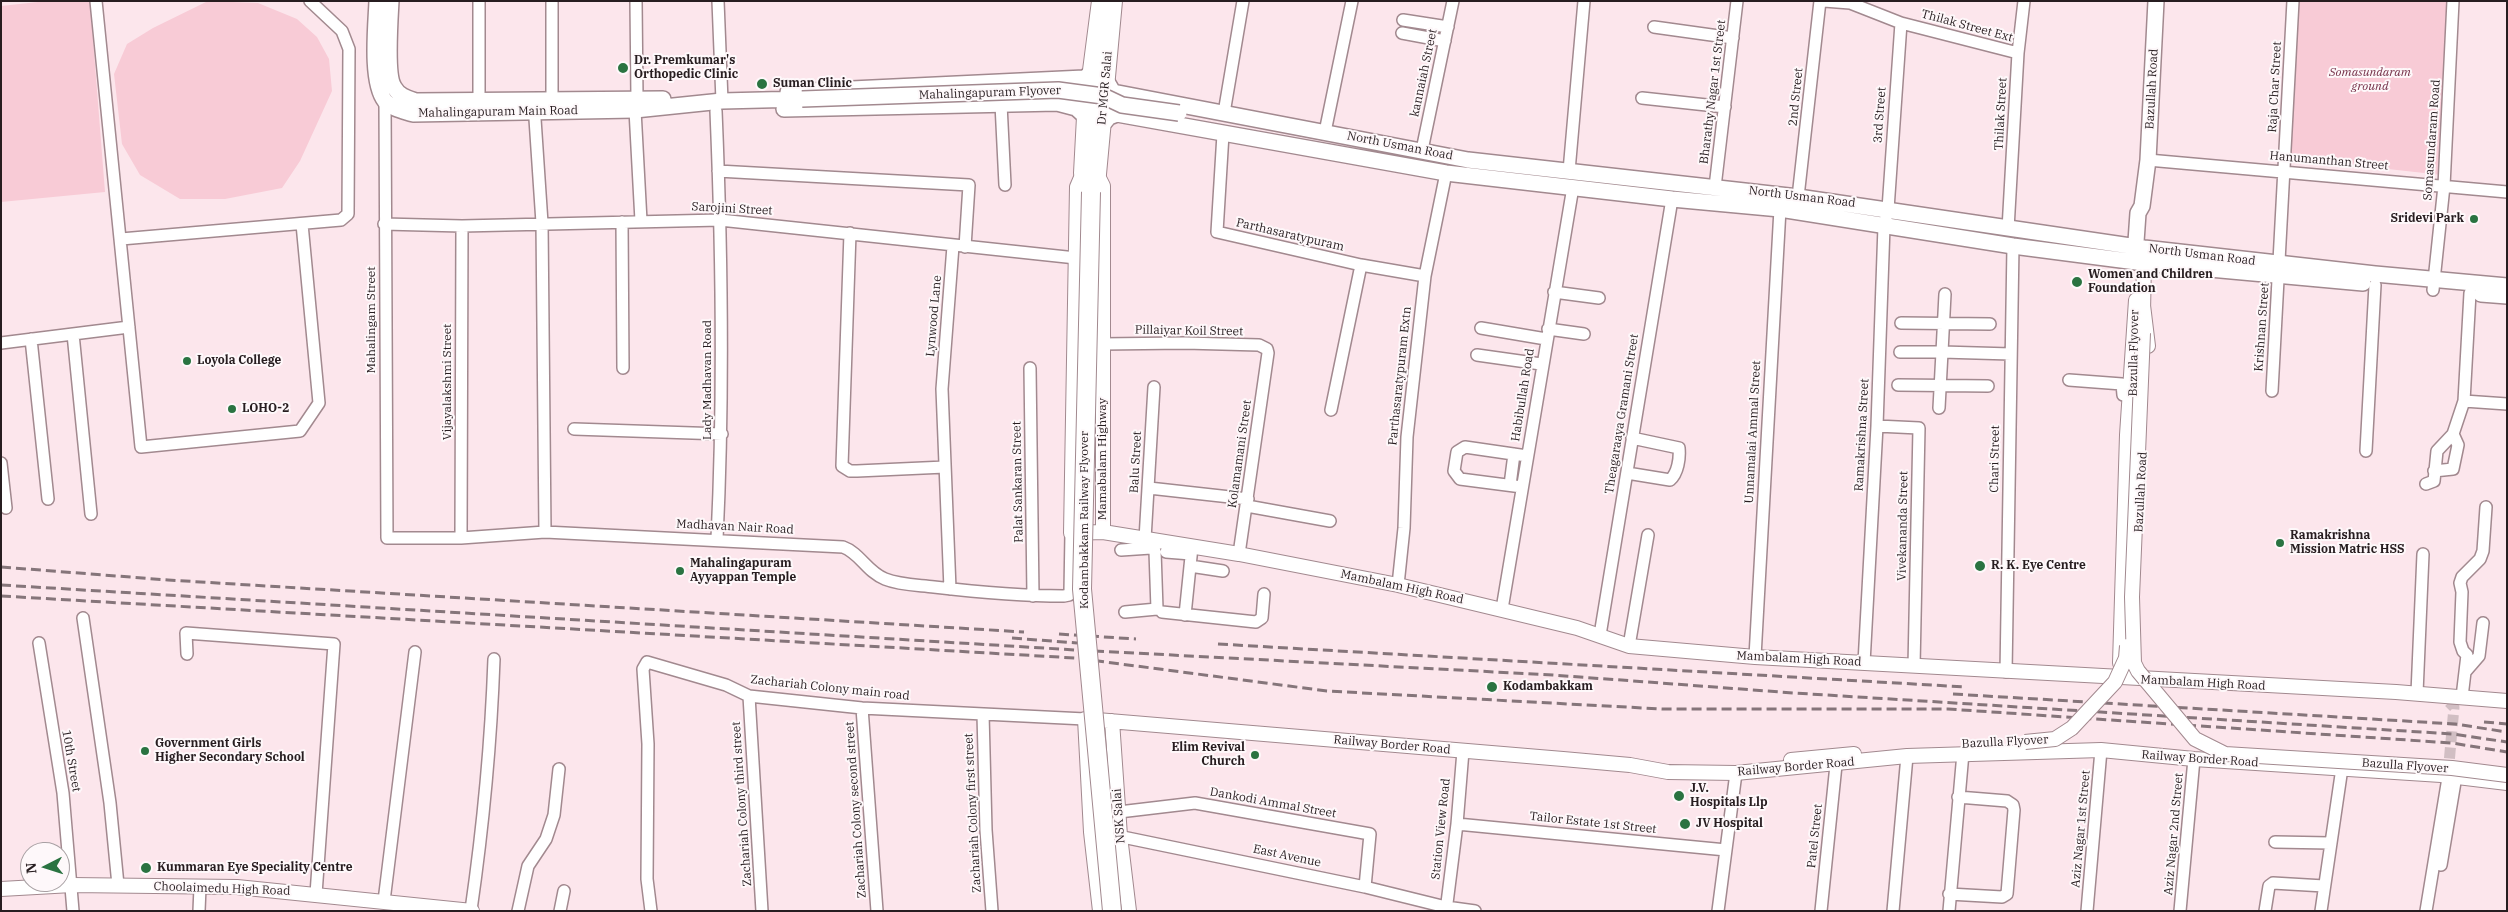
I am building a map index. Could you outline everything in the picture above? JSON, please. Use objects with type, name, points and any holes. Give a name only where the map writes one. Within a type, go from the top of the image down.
[{"type":"main road","points":[[377,1],[376,73],[385,101]]},
{"type":"main road","name":"Mahalingapuram Main Road","points":[[391,1],[390,69],[393,87],[403,97],[416,101],[479,101],[534,106],[552,100],[636,104]]},
{"type":"main road","name":"Dr MGR Salai","points":[[1090,182],[1102,124],[1099,76],[1101,1]]},
{"type":"main road","name":"Dr MGR Salai","points":[[1090,182],[1086,117],[1099,76],[1113,1]]},
{"type":"main road","name":"Bazullah Road","points":[[2140,255],[2146,214],[2142,206],[2148,160],[2156,1]]},
{"type":"main road","points":[[771,100],[789,91],[1099,76]]},
{"type":"main road","name":"North Usman Road","points":[[1099,76],[1113,92],[1325,132],[1417,158],[1446,173],[1672,199],[1780,209],[2013,246],[2140,255],[2433,285],[2470,293],[2507,296]]},
{"type":"main road","name":"Mahalingapuram Flyover","points":[[771,100],[1074,91],[1103,96],[1122,105],[1417,158]]},
{"type":"main road","points":[[1141,118],[1145,98]]},
{"type":"main road","name":"Mahalingapuram Main Road","points":[[385,101],[398,110],[413,114],[534,106],[717,104],[771,100]]},
{"type":"main road","points":[[717,104],[1057,103],[1076,108],[1086,117]]},
{"type":"main road","name":"North Usman Road","points":[[1102,124],[1109,117],[1117,114],[1222,134],[1417,158],[1468,160],[1888,208],[2140,255]]},
{"type":"main road","name":"Kodambakkam Railway Flyover","points":[[1090,182],[1082,589],[1112,911]]},
{"type":"main road","name":"North Usman Road","points":[[2279,270],[2375,284],[2507,286]]},
{"type":"street","points":[[96,1],[142,447],[300,431],[319,403],[302,224]]},
{"type":"street","points":[[120,239],[341,220],[348,214],[349,50],[342,31],[310,1]]},
{"type":"street","points":[[479,1],[479,101]]},
{"type":"street","points":[[552,1],[552,100]]},
{"type":"street","points":[[636,1],[636,104],[641,221]]},
{"type":"street","name":"Lady Madhavan Road","points":[[717,539],[722,434],[717,104],[718,1]]},
{"type":"street","points":[[1224,113],[1243,1]]},
{"type":"street","points":[[1325,132],[1352,1]]},
{"type":"street","name":"kannaiah Street","points":[[1417,158],[1445,44],[1453,1]]},
{"type":"street","points":[[1569,171],[1584,1]]},
{"type":"street","name":"Bharathy Nagar 1st Street","points":[[1715,187],[1737,1]]},
{"type":"street","name":"2nd Street","points":[[1798,197],[1820,1]]},
{"type":"street","name":"Thilak Street Ext","points":[[1824,1],[1850,2],[1901,23],[2018,53]]},
{"type":"street","name":"Thilak Street","points":[[2008,229],[2018,53],[2024,1]]},
{"type":"street","name":"Raja Char Street","points":[[2279,270],[2293,1]]},
{"type":"street","name":"Somasundaram Road","points":[[2433,285],[2444,186],[2453,1]]},
{"type":"street","points":[[1403,20],[1448,27]]},
{"type":"street","name":"3rd Street","points":[[1888,208],[1901,23]]},
{"type":"street","points":[[1654,27],[1733,38]]},
{"type":"street","points":[[1401,36],[1445,44]]},
{"type":"street","points":[[1642,98],[1725,107]]},
{"type":"street","name":"Mahalingam Street","points":[[385,101],[384,224],[387,538]]},
{"type":"street","points":[[1001,104],[1005,185]]},
{"type":"street","points":[[534,106],[542,223],[545,532]]},
{"type":"street","name":"Parthasaratypuram","points":[[1222,134],[1217,232],[1360,265],[1425,276]]},
{"type":"street","name":"Hanumanthan Street","points":[[2148,160],[2507,192]]},
{"type":"street","name":"Lynwood Lane","points":[[718,171],[969,185],[959,247],[942,388],[950,589]]},
{"type":"street","name":"Parthasaratypuram Extn","points":[[1398,585],[1404,528],[1407,437],[1425,276],[1446,173]]},
{"type":"street","points":[[1071,533],[1077,187],[1090,182]]},
{"type":"street","name":"Mamabalam Highway","points":[[1071,533],[1103,532],[1103,186],[1090,182]]},
{"type":"street","name":"Habibullah Road","points":[[1502,609],[1516,486],[1527,456],[1573,187]]},
{"type":"street","name":"Theagaraaya Gramani Street","points":[[1600,635],[1672,199]]},
{"type":"street","name":"Ramakrishna Street","points":[[1864,663],[1877,426],[1884,226],[1888,208]]},
{"type":"street","name":"Unnamalai Ammal Street","points":[[1754,657],[1780,209]]},
{"type":"street","name":"Sarojini Street","points":[[384,224],[462,226],[720,220],[1076,258]]},
{"type":"street","points":[[622,222],[623,368]]},
{"type":"street","name":"Vijayalakshmi Street","points":[[461,538],[462,226]]},
{"type":"street","points":[[850,233],[842,466],[850,471],[945,467]]},
{"type":"street","name":"Chari Street","points":[[2006,672],[2013,246]]},
{"type":"street","name":"Bazullah Road","points":[[2139,332],[2140,255]]},
{"type":"street","points":[[1331,410],[1360,265]]},
{"type":"street","name":"Krishnan Street","points":[[2272,391],[2279,270]]},
{"type":"street","points":[[2366,452],[2375,284]]},
{"type":"street","points":[[1554,292],[1599,298]]},
{"type":"street","points":[[2426,484],[2433,484],[2438,451],[2453,434],[2464,401],[2470,293]]},
{"type":"street","points":[[1939,408],[1945,294]]},
{"type":"street","points":[[2119,679],[2124,398],[2139,302]]},
{"type":"street","name":"Bazullah Road","points":[[2139,302],[2148,340],[2137,591],[2139,656],[2142,680]]},
{"type":"street","points":[[1901,323],[1944,325],[1990,324]]},
{"type":"street","points":[[1,343],[130,327]]},
{"type":"street","points":[[1481,328],[1547,334],[1584,334]]},
{"type":"street","name":"Bazulla Flyover","points":[[1630,765],[1758,764],[1940,745],[2025,742],[2055,739],[2072,728],[2115,682],[2126,658],[2128,535],[2139,332]]},
{"type":"street","name":"Bazulla Flyover","points":[[2139,332],[2132,597],[2134,663],[2138,671],[2195,739],[2225,754],[2452,768],[2507,775]]},
{"type":"street","points":[[72,334],[91,514]]},
{"type":"street","points":[[31,339],[48,499]]},
{"type":"street","name":"Pillaiyar Koil Street","points":[[1102,344],[1185,343],[1259,345],[1267,349],[1268,357]]},
{"type":"street","points":[[1900,352],[2011,354]]},
{"type":"street","points":[[1477,355],[1542,364]]},
{"type":"street","name":"Kolamamani Street","points":[[1239,554],[1268,357]]},
{"type":"street","name":"Palat Sankaran Street","points":[[1030,368],[1033,596]]},
{"type":"street","points":[[2069,380],[2122,384],[2124,398]]},
{"type":"street","points":[[1898,385],[1988,386]]},
{"type":"street","name":"Balu Street","points":[[1133,544],[1148,488],[1154,387]]},
{"type":"street","points":[[2464,401],[2507,404]]},
{"type":"street","points":[[1073,427],[1103,425]]},
{"type":"street","name":"Vivekananda Street","points":[[1877,426],[1919,428],[1914,666]]},
{"type":"street","points":[[574,429],[722,434]]},
{"type":"street","points":[[2434,470],[2453,469],[2458,445],[2453,434]]},
{"type":"street","points":[[1627,473],[1670,480],[1674,477],[1679,453],[1679,448],[1672,445],[1632,438]]},
{"type":"street","points":[[1514,454],[1516,486],[1460,479],[1454,471],[1457,452],[1465,447],[1514,454],[1527,456]]},
{"type":"street","points":[[1,463],[6,508]]},
{"type":"street","points":[[1072,480],[1103,479]]},
{"type":"street","points":[[1148,488],[1247,503],[1330,521]]},
{"type":"street","points":[[2377,692],[2387,697],[2455,699],[2466,671],[2467,655],[2463,651],[2460,638],[2462,592],[2460,583],[2462,576],[2480,559],[2484,551],[2486,507]]},
{"type":"street","name":"Madhavan Nair Road","points":[[387,538],[461,538],[545,532],[717,539],[842,548],[852,550],[875,573],[885,579],[950,589],[1033,596],[1069,595],[1071,533]]},
{"type":"street","name":"Mambalam High Road","points":[[1103,532],[1133,544],[1191,556],[1239,554],[1398,585],[1502,609],[1600,635],[1628,646],[1754,657],[2119,679],[2417,693],[2455,699],[2507,701]]},
{"type":"street","points":[[1628,646],[1648,535]]},
{"type":"street","points":[[1125,612],[1155,610],[1158,607],[1155,550],[1133,544]]},
{"type":"street","points":[[1166,552],[1191,556],[1223,571]]},
{"type":"street","points":[[2417,693],[2423,554]]},
{"type":"street","points":[[1185,614],[1191,556]]},
{"type":"street","points":[[1162,612],[1256,622],[1262,618],[1264,594]]},
{"type":"street","points":[[83,618],[110,803],[118,885]]},
{"type":"street","points":[[2466,671],[2479,656],[2483,623]]},
{"type":"street","points":[[187,654],[186,633],[334,644],[316,894]]},
{"type":"street","points":[[2460,638],[2481,642]]},
{"type":"street","name":"10th Street","points":[[39,643],[64,793],[73,911]]},
{"type":"street","points":[[384,901],[415,652]]},
{"type":"street","points":[[2120,660],[2130,664],[2139,656]]},
{"type":"street","points":[[472,911],[484,812],[492,722],[494,659]]},
{"type":"street","name":"Zachariah Colony main road","points":[[651,911],[647,878],[648,744],[643,669],[647,662],[726,685],[749,696],[862,708],[1085,719]]},
{"type":"street","name":"Zachariah Colony third street","points":[[749,696],[762,911]]},
{"type":"street","name":"Zachariah Colony second street","points":[[862,708],[877,911]]},
{"type":"street","name":"Zachariah Colony first street","points":[[983,714],[986,830],[992,911]]},
{"type":"street","points":[[1085,719],[1091,832],[1100,911]]},
{"type":"street","name":"Railway Border Road","points":[[1085,719],[1630,765],[1668,772],[1736,773],[1963,752],[2101,750],[2194,759],[2342,768],[2507,782]]},
{"type":"street","name":"NSK Salai","points":[[1112,721],[1120,836],[1129,911]]},
{"type":"street","name":"Aziz Nagar 1st Street","points":[[2087,911],[2101,750]]},
{"type":"street","name":"Station View Road","points":[[1446,909],[1457,824],[1463,751]]},
{"type":"street","points":[[1949,911],[1963,752]]},
{"type":"street","points":[[1893,911],[1907,756]]},
{"type":"street","name":"Aziz Nagar 2nd Street","points":[[2180,911],[2194,759]]},
{"type":"street","name":"Patel Street","points":[[1821,911],[1836,765]]},
{"type":"street","points":[[2320,911],[2342,768]]},
{"type":"street","points":[[518,911],[528,866],[546,839],[554,815],[559,769]]},
{"type":"street","points":[[1718,911],[1736,773]]},
{"type":"street","points":[[2426,911],[2433,873],[2442,864],[2448,776]]},
{"type":"street","points":[[1949,894],[2004,896],[2006,894],[2009,866],[2013,805],[2007,802],[1958,797]]},
{"type":"street","name":"Dankodi Ammal Street","points":[[1119,812],[1195,803],[1370,834],[1364,887]]},
{"type":"street","name":"Tailor Estate 1st Street","points":[[1457,824],[1726,850]]},
{"type":"street","name":"East Avenue","points":[[1091,832],[1120,836],[1364,887],[1446,909],[1475,911]]},
{"type":"street","points":[[2275,842],[2330,843]]},
{"type":"street","points":[[2265,911],[2269,886],[2273,883],[2324,886]]},
{"type":"street","name":"Choolaimedu High Road","points":[[1,888],[72,885],[237,887],[384,901],[417,908],[472,911]]},
{"type":"street","points":[[199,911],[200,887]]},
{"type":"street","points":[[560,911],[564,891]]},
{"type":"green space","points":[[47,1],[90,1],[105,192],[1,202],[1,6]]},
{"type":"green space","points":[[208,1],[258,3],[297,19],[317,37],[329,59],[332,91],[300,161],[282,188],[225,199],[180,199],[140,175],[122,144],[114,74],[127,44],[153,28]]},
{"type":"green space","name":"Somasundaram ground","points":[[2297,1],[2452,1],[2442,175],[2289,158]]},
{"type":"tunnel","points":[[2448,775],[2454,707],[2449,702]]},
{"type":"railway","points":[[1,567],[168,580],[1024,632]]},
{"type":"railway","points":[[1,585],[1076,650],[1553,675],[1794,693],[2453,734],[2507,742]]},
{"type":"railway","points":[[1,596],[1075,658],[1327,691],[1662,709],[1948,709],[2452,743],[2507,752]]},
{"type":"railway","points":[[1059,634],[1136,639]]},
{"type":"railway","points":[[1012,638],[1077,643]]},
{"type":"railway","points":[[1218,644],[1966,687]]},
{"type":"railway","points":[[1953,694],[2455,724],[2507,732]]},
{"type":"railway","points":[[2484,722],[2507,724]]},
{"type":"place","name":"Dr. Premkumar's Orthopedic Clinic","points":[[623,68]]},
{"type":"place","name":"Suman Clinic","points":[[762,84]]},
{"type":"place","name":"Sridevi Park","points":[[2474,219]]},
{"type":"place","name":"Women and Children Foundation","points":[[2077,282]]},
{"type":"place","name":"Loyola College","points":[[187,361]]},
{"type":"place","name":"LOHO-2","points":[[232,409]]},
{"type":"place","name":"Ramakrishna Mission Matric HSS","points":[[2280,543]]},
{"type":"place","name":"R. K. Eye Centre","points":[[1980,566]]},
{"type":"place","name":"Mahalingapuram Ayyappan Temple","points":[[680,571]]},
{"type":"place","name":"Kodambakkam","points":[[1492,687]]},
{"type":"place","name":"Government Girls Higher Secondary School","points":[[145,751]]},
{"type":"place","name":"Elim Revival Church","points":[[1255,755]]},
{"type":"place","name":"J.V. Hospitals Llp","points":[[1679,796]]},
{"type":"place","name":"JV Hospital","points":[[1685,824]]},
{"type":"place","name":"Kummaran Eye Speciality Centre","points":[[146,868]]}]
